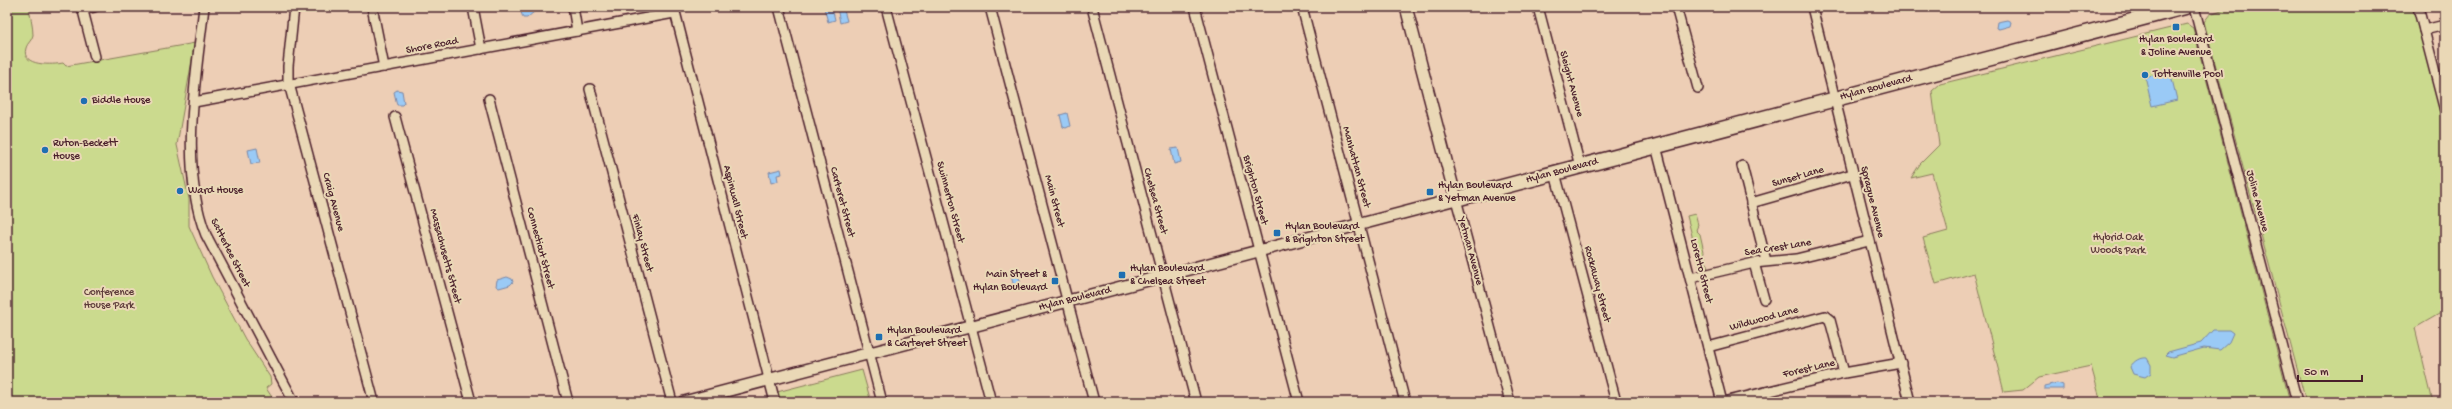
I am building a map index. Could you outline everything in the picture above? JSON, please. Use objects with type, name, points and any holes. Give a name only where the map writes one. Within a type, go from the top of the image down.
[{"type":"main road","name":"Hylan Boulevard","points":[[1456,198],[2185,7]]},
{"type":"street","points":[[94,7],[82,8],[95,57]]},
{"type":"street","name":"Satterlee Street","points":[[204,7],[194,102],[192,163],[196,200],[202,226],[294,402]]},
{"type":"street","name":"Craig Avenue","points":[[294,7],[288,66],[290,84],[374,402]]},
{"type":"street","points":[[372,7],[384,67]]},
{"type":"street","points":[[473,7],[481,49]]},
{"type":"street","points":[[572,7],[577,31]]},
{"type":"street","name":"Carteret Street","points":[[779,7],[882,402]]},
{"type":"street","name":"Swinnerton Street","points":[[886,7],[991,402]]},
{"type":"street","name":"Main Street","points":[[990,7],[1094,402]]},
{"type":"street","name":"Chelsea Street","points":[[1092,7],[1196,402]]},
{"type":"street","name":"Brighton Street","points":[[1195,7],[1299,402]]},
{"type":"street","name":"Manhattan Street","points":[[1302,7],[1405,402]]},
{"type":"street","name":"Yetman Avenue","points":[[1406,7],[1510,402]]},
{"type":"street","name":"Sleight Avenue","points":[[1538,7],[1580,166]]},
{"type":"street","points":[[1676,7],[1698,88]]},
{"type":"street","name":"Sprague Avenue","points":[[1812,7],[1852,174],[1910,402]]},
{"type":"street","name":"Joline Avenue","points":[[2194,7],[2297,402]]},
{"type":"street","points":[[2418,7],[2445,111]]},
{"type":"street","name":"Shore Road","points":[[194,102],[577,31],[674,10]]},
{"type":"street","name":"Aspinwall Street","points":[[674,10],[775,402]]},
{"type":"street","points":[[2424,30],[2445,25]]},
{"type":"street","name":"Finlay Street","points":[[590,90],[672,402]]},
{"type":"street","name":"Connecticut Street","points":[[489,99],[568,402]]},
{"type":"street","name":"Massachusetts Street","points":[[395,117],[471,402]]},
{"type":"street","name":"Loretto Street","points":[[1656,146],[1723,402]]},
{"type":"street","points":[[1742,166],[1766,261]]},
{"type":"street","name":"Rockaway Street","points":[[1556,173],[1616,402]]},
{"type":"street","name":"Sunset Lane","points":[[1751,203],[1852,174]]},
{"type":"street","name":"Hylan Boulevard","points":[[684,402],[1456,198]]},
{"type":"street","name":"Sea Crest Lane","points":[[1691,278],[1754,263],[1796,259],[1869,241]]},
{"type":"street","name":"Wildwood Lane","points":[[1754,263],[1764,299]]},
{"type":"street","name":"Wildwood Lane","points":[[1708,347],[1822,316],[1827,316],[1844,373]]},
{"type":"street","name":"Forest Lane","points":[[1723,402],[1844,373],[1900,363]]},
{"type":"green space","name":"Conference House Park","points":[[7,7],[29,7],[33,35],[26,48],[25,54],[28,59],[33,62],[46,64],[63,63],[66,66],[195,43],[177,145],[189,199],[189,226],[212,277],[245,339],[270,377],[271,384],[266,388],[275,402],[7,402]]},
{"type":"green space","points":[[2230,7],[2414,7],[2445,123],[2445,313],[2439,314],[2415,328],[2433,402],[2306,402],[2204,22],[2210,14]]},
{"type":"green space","name":"Hybrid Oak Woods Park","points":[[2187,24],[2193,28],[2290,402],[2101,402],[2091,366],[2039,377],[2023,390],[2004,392],[1974,273],[1936,284],[1923,238],[1948,231],[1932,173],[1911,178],[1920,164],[1939,145],[1932,91],[1940,84]]},
{"type":"green space","points":[[1695,214],[1698,225],[1696,230],[1700,234],[1708,269],[1701,271],[1687,216]]},
{"type":"green space","points":[[862,370],[871,402],[780,402],[777,392]]},
{"type":"water","points":[[528,7],[534,7],[535,11],[527,18],[523,18],[521,12]]},
{"type":"water","points":[[832,7],[835,20],[828,22],[824,8]]},
{"type":"water","points":[[837,7],[843,7],[847,21],[840,23]]},
{"type":"water","points":[[2007,20],[2011,22],[2010,26],[1999,29],[1996,28],[1997,22]]},
{"type":"water","points":[[2170,71],[2177,100],[2152,106],[2145,77]]},
{"type":"water","points":[[397,90],[402,91],[404,103],[402,105],[397,105],[394,92]]},
{"type":"water","points":[[1067,113],[1070,126],[1066,128],[1063,127],[1060,115]]},
{"type":"water","points":[[257,148],[260,163],[251,164],[248,150]]},
{"type":"water","points":[[1178,148],[1181,162],[1174,164],[1171,149]]},
{"type":"water","points":[[781,169],[782,174],[777,175],[778,181],[771,183],[769,172]]},
{"type":"water","points":[[1017,270],[1021,285],[1014,287],[1010,272]]},
{"type":"water","points":[[507,277],[512,279],[513,282],[510,285],[499,288],[496,286],[497,280]]},
{"type":"water","points":[[2213,330],[2229,330],[2233,333],[2229,342],[2220,350],[2204,348],[2172,357],[2165,355],[2168,352],[2201,343]]},
{"type":"water","points":[[2147,358],[2151,365],[2151,373],[2145,377],[2133,374],[2130,367],[2135,361]]},
{"type":"water","points":[[2057,383],[2063,385],[2063,389],[2044,389],[2044,386]]},
{"type":"place","name":"Hylan Boulevard & Joline Avenue","points":[[2176,27]]},
{"type":"place","name":"Tottenville Pool","points":[[2145,75]]},
{"type":"place","name":"Biddle House","points":[[84,101]]},
{"type":"place","name":"Ruton-Beckett House","points":[[45,150]]},
{"type":"place","name":"Ward House","points":[[180,191]]},
{"type":"place","name":"Hylan Boulevard & Yetman Avenue","points":[[1430,192]]},
{"type":"place","name":"Hylan Boulevard & Brighton Street","points":[[1277,233]]},
{"type":"place","name":"Hylan Boulevard & Chelsea Street","points":[[1122,275]]},
{"type":"place","name":"Main Street & Hylan Boulevard","points":[[1055,281]]},
{"type":"place","name":"Hylan Boulevard & Carteret Street","points":[[879,337]]}]
